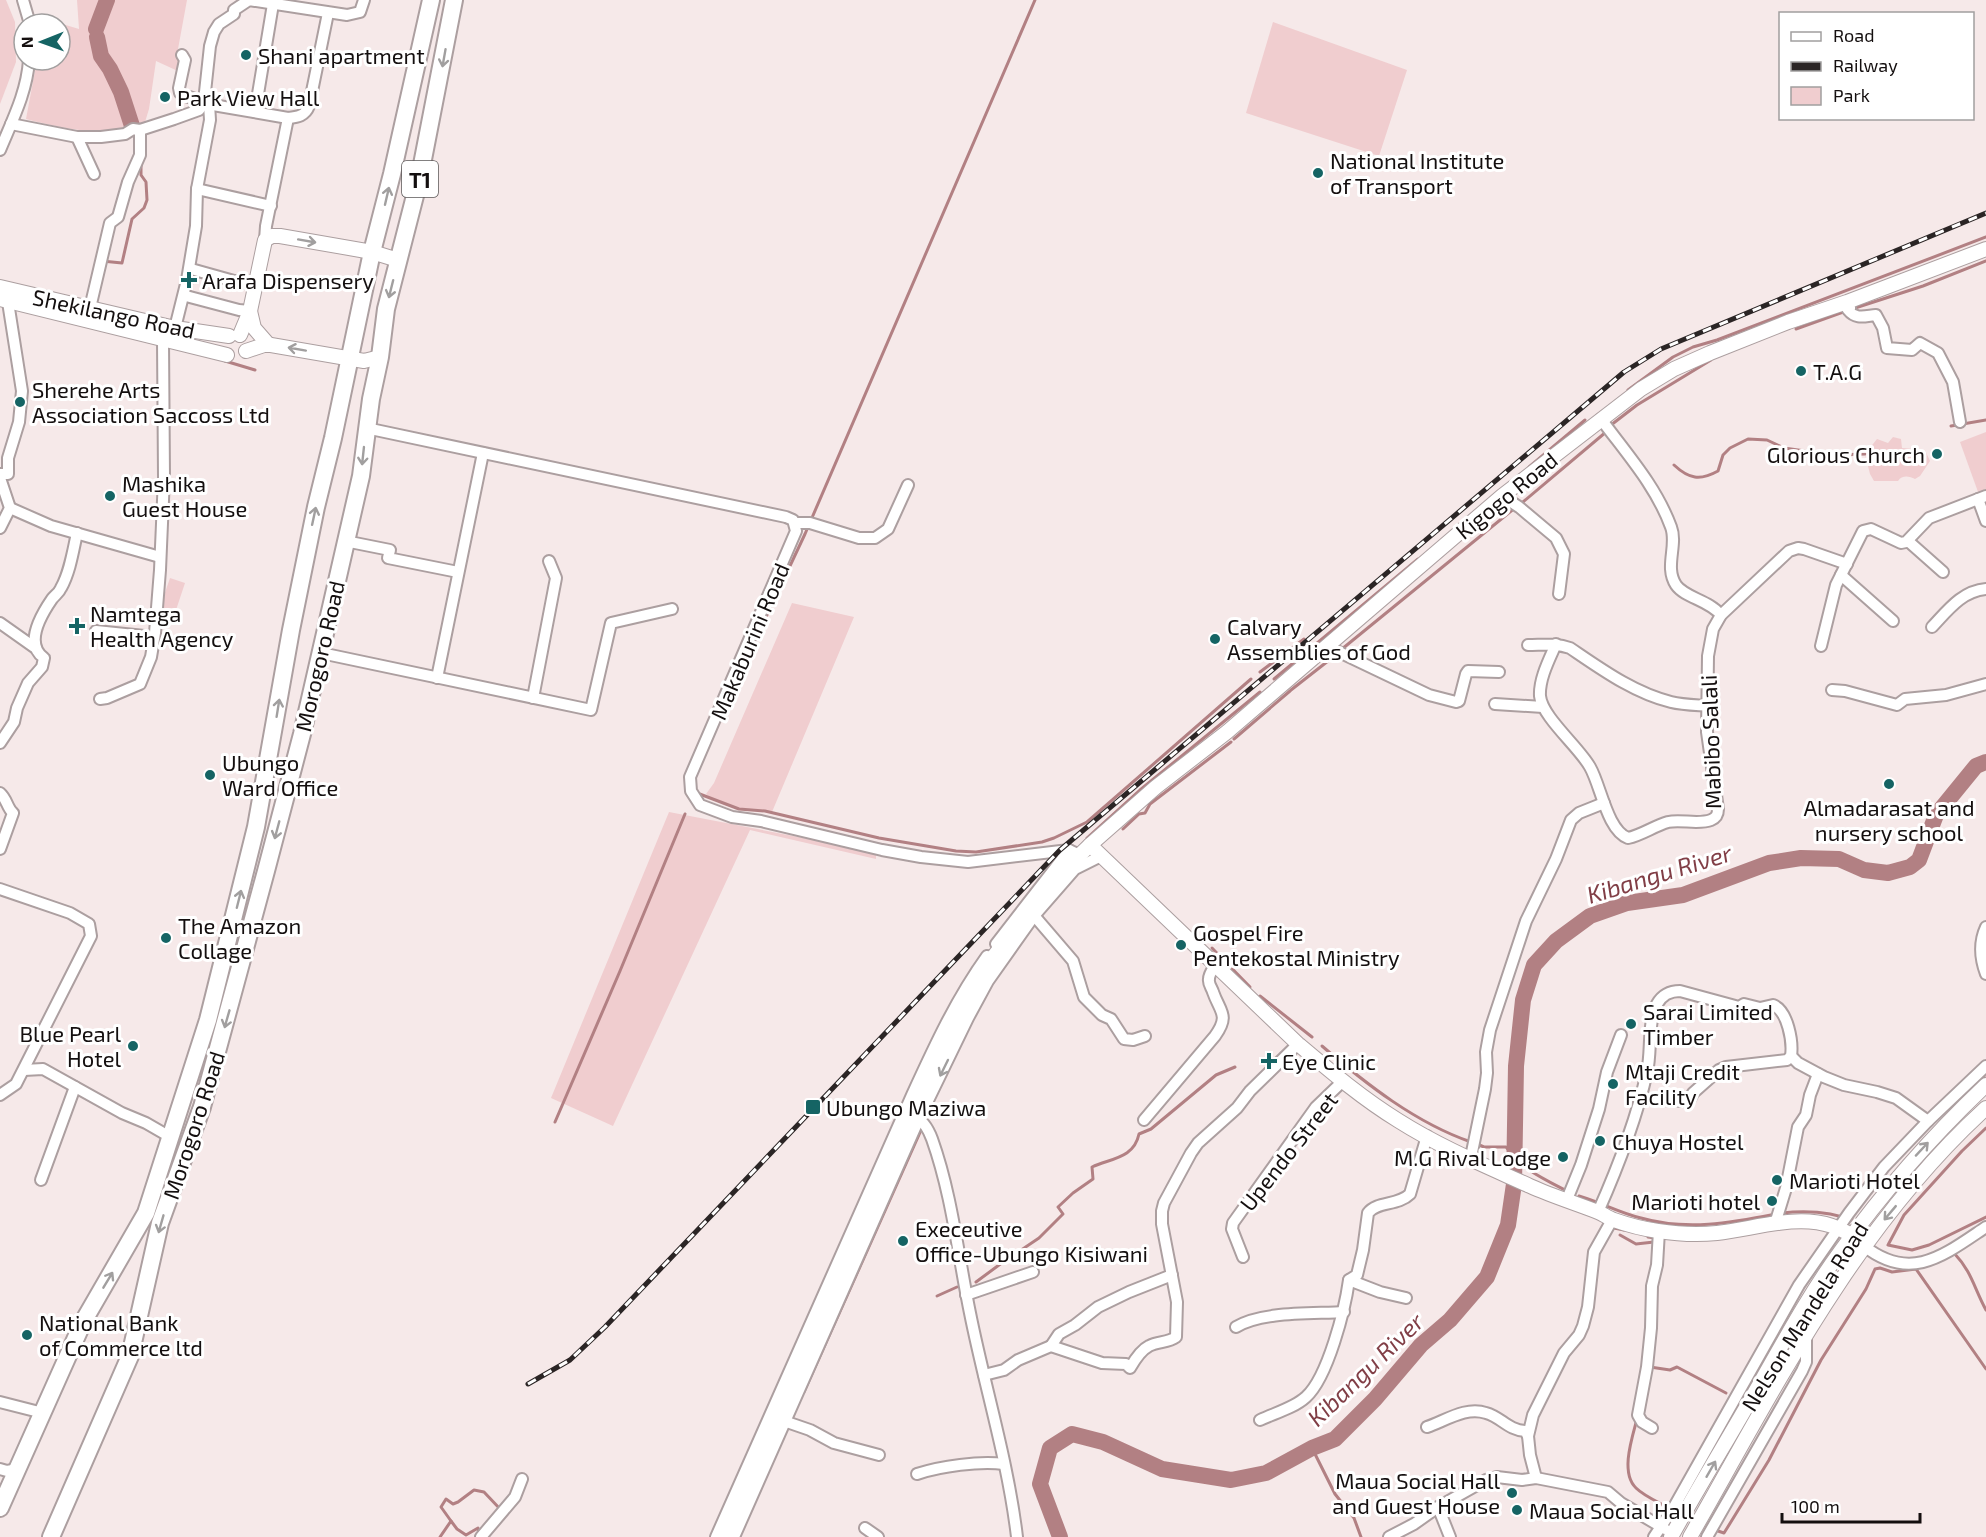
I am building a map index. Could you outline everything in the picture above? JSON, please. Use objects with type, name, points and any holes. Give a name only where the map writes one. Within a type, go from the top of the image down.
[{"type":"highway","name":"Morogoro Road","points":[[0,1508],[10,1479],[43,1413],[83,1322],[146,1213],[208,1020],[256,827],[291,630],[372,252],[430,0]]},
{"type":"highway","name":"Morogoro Road","points":[[51,1537],[130,1356],[160,1223],[202,1107],[296,755],[361,476],[366,428],[380,357],[386,309],[419,180],[454,0]]},
{"type":"highway","name":"T1","points":[[0,1501],[10,1479]]},
{"type":"main road","points":[[380,357],[364,361],[268,344],[246,351],[237,358],[227,355],[223,346],[234,336],[250,311],[265,240],[272,236],[372,252],[398,260]]},
{"type":"main road","name":"Kigogo Road","points":[[726,1537],[782,1421],[915,1118],[943,1046],[990,961],[1032,913],[1054,880],[1080,850],[1227,732],[1502,496],[1641,389],[1674,369],[1777,326],[1986,249]]},
{"type":"main road","name":"Shekilango Road","points":[[0,287],[177,328],[234,336]]},
{"type":"main road","name":"Shekilango Road","points":[[4,301],[227,355]]},
{"type":"main road","points":[[250,311],[254,328],[268,344]]},
{"type":"main road","points":[[234,336],[246,342],[246,351]]},
{"type":"main road","points":[[1080,850],[1101,856],[1298,1044],[1343,1081],[1400,1122],[1432,1139],[1568,1197],[1579,1207]]},
{"type":"main road","name":"Nelson Mandela Road","points":[[1668,1532],[1839,1253],[1914,1158],[1986,1085]]},
{"type":"main road","name":"Nelson Mandela Road","points":[[1690,1537],[1774,1388],[1864,1246],[1961,1131],[1986,1108]]},
{"type":"main road","points":[[1432,1139],[1472,1152],[1487,1161]]},
{"type":"main road","points":[[1528,1180],[1579,1207],[1598,1212],[1612,1220],[1659,1231],[1689,1235],[1775,1224],[1823,1222],[1840,1227],[1864,1246]]},
{"type":"street","points":[[177,328],[191,269],[196,189],[210,120],[206,80],[214,32],[219,24],[234,14],[234,10],[249,0],[347,15],[360,12],[364,0]]},
{"type":"street","points":[[255,112],[273,4]]},
{"type":"street","points":[[183,55],[185,60],[180,93],[207,103],[288,118],[301,116],[309,106],[328,13]]},
{"type":"street","points":[[0,150],[28,72]]},
{"type":"street","points":[[11,124],[77,137],[101,137],[125,134],[133,129],[140,130],[199,110],[207,103]]},
{"type":"street","points":[[265,240],[288,118]]},
{"type":"street","points":[[90,308],[110,224],[118,217],[128,182],[140,155],[140,130]]},
{"type":"street","points":[[77,137],[94,174]]},
{"type":"street","points":[[196,189],[271,206]]},
{"type":"street","points":[[177,328],[187,280],[196,213]]},
{"type":"street","points":[[191,269],[256,285]]},
{"type":"street","points":[[186,296],[250,311]]},
{"type":"street","points":[[0,528],[10,508],[0,476],[8,474],[8,458],[19,422],[22,391],[4,301]]},
{"type":"street","points":[[1847,302],[1850,308],[1848,310],[1853,316],[1876,315],[1883,328],[1887,348],[1912,350],[1920,343],[1938,353],[1953,381],[1960,422]]},
{"type":"street","points":[[100,699],[140,684],[149,666],[154,637],[164,477],[163,341]]},
{"type":"street","points":[[1601,419],[1655,492],[1672,529],[1671,568],[1674,583],[1680,590],[1704,601],[1721,615]]},
{"type":"street","points":[[366,428],[786,517],[795,523],[810,523],[859,538],[875,538],[888,528],[908,485]]},
{"type":"street","points":[[437,678],[483,453]]},
{"type":"street","points":[[1502,496],[1556,538],[1564,554],[1559,594]]},
{"type":"street","points":[[1821,646],[1831,599],[1863,531],[1868,528],[1901,543],[1908,541],[1929,518],[1982,498],[1986,521]]},
{"type":"street","points":[[10,508],[51,526],[160,557]]},
{"type":"street","name":"Makaburini Road","points":[[795,523],[796,531],[690,777],[691,791],[700,805],[732,817],[762,821],[921,857],[968,862],[1080,850]]},
{"type":"street","points":[[34,647],[40,620],[60,591],[77,533]]},
{"type":"street","points":[[1908,541],[1943,572]]},
{"type":"street","points":[[345,542],[390,550],[388,558],[458,572]]},
{"type":"street","name":"Mabibo Salali","points":[[1543,707],[1585,758],[1597,781],[1612,823],[1620,834],[1628,838],[1667,822],[1714,819],[1718,814],[1718,809],[1707,732],[1708,656],[1713,629],[1721,615],[1793,549],[1815,552],[1847,564]]},
{"type":"street","points":[[533,698],[556,578],[549,561]]},
{"type":"street","points":[[1841,575],[1893,621]]},
{"type":"street","points":[[1932,627],[1963,596],[1972,591],[1986,589]]},
{"type":"street","points":[[321,653],[591,710],[611,623],[672,609]]},
{"type":"street","points":[[0,622],[34,647],[44,658],[42,667],[28,683],[17,708],[14,722],[0,743]]},
{"type":"street","points":[[96,630],[154,637]]},
{"type":"street","points":[[1495,704],[1543,707],[1540,696],[1541,687],[1556,644]]},
{"type":"street","points":[[1528,645],[1556,644],[1570,648],[1608,675],[1658,698],[1680,704],[1708,706]]},
{"type":"street","points":[[1325,648],[1339,652],[1429,694],[1456,702],[1462,695],[1468,671],[1499,672]]},
{"type":"street","points":[[1832,690],[1845,691],[1897,705],[1905,699],[1946,695],[1986,684]]},
{"type":"street","points":[[0,793],[6,798],[13,813],[0,849]]},
{"type":"street","points":[[1472,1152],[1485,1089],[1486,1052],[1490,1030],[1526,921],[1556,859],[1571,820],[1579,813],[1604,803]]},
{"type":"street","points":[[716,1537],[944,1027],[976,971],[1017,915],[1080,850]]},
{"type":"street","points":[[1101,856],[1075,870],[1032,913],[1073,961],[1084,997],[1102,1015],[1111,1019],[1124,1039],[1133,1040],[1145,1036]]},
{"type":"street","points":[[0,889],[78,917],[86,921],[91,928],[88,944],[24,1070],[16,1084],[0,1095]]},
{"type":"street","points":[[1986,927],[1980,946],[1986,974]]},
{"type":"street","points":[[1144,1120],[1215,1036],[1223,1023],[1222,1008],[1215,1000],[1209,982],[1209,976],[1215,966]]},
{"type":"street","points":[[1598,1212],[1624,1151],[1641,1099],[1650,1061],[1655,1010],[1662,996],[1671,992],[1680,991],[1739,1007],[1744,1004],[1760,1008],[1776,1006],[1785,1022],[1791,1042],[1791,1056],[1798,1063],[1844,1085],[1896,1098],[1928,1120]]},
{"type":"street","points":[[1568,1197],[1581,1165],[1599,1109],[1607,1072],[1621,1035]]},
{"type":"street","points":[[1051,1346],[1102,1363],[1126,1364],[1130,1368],[1146,1348],[1176,1337],[1178,1302],[1161,1224],[1162,1211],[1191,1153],[1206,1134],[1237,1108],[1250,1091],[1298,1044]]},
{"type":"street","points":[[1641,1099],[1690,1100],[1693,1093],[1719,1070],[1726,1067],[1781,1062],[1791,1056]]},
{"type":"street","points":[[1668,1532],[1674,1508],[1799,1286],[1884,1167],[1928,1120],[1986,1066]]},
{"type":"street","points":[[24,1070],[43,1069],[122,1113],[172,1137]]},
{"type":"street","points":[[1775,1224],[1786,1188],[1798,1127],[1806,1115],[1818,1074]]},
{"type":"street","name":"Upendo Street","points":[[1243,1257],[1232,1229],[1233,1223],[1317,1107],[1343,1081]]},
{"type":"street","points":[[41,1180],[75,1087]]},
{"type":"street","points":[[915,1118],[932,1139],[950,1203],[966,1295],[1004,1464],[1017,1537]]},
{"type":"street","points":[[1260,1420],[1298,1402],[1314,1389],[1338,1331],[1344,1312],[1349,1280],[1357,1275],[1369,1211],[1374,1207],[1405,1199],[1410,1194],[1432,1139]]},
{"type":"street","points":[[1536,1478],[1528,1436],[1533,1415],[1564,1353],[1579,1335],[1583,1326],[1588,1307],[1594,1252],[1612,1220]]},
{"type":"street","points":[[1864,1246],[1883,1259],[1910,1265],[1925,1262],[1954,1248],[1986,1227]]},
{"type":"street","points":[[1652,1428],[1642,1422],[1638,1415],[1647,1367],[1652,1286],[1657,1265],[1659,1231]]},
{"type":"street","points":[[966,1295],[1033,1272]]},
{"type":"street","points":[[984,1375],[1004,1370],[1018,1360],[1051,1346],[1059,1334],[1098,1307],[1172,1275]]},
{"type":"street","points":[[1349,1280],[1380,1293],[1406,1298]]},
{"type":"street","points":[[1236,1327],[1258,1318],[1344,1312]]},
{"type":"street","points":[[1707,1537],[1802,1371],[1806,1362],[1806,1336]]},
{"type":"street","points":[[0,1402],[43,1413]]},
{"type":"street","points":[[1426,1427],[1462,1412],[1479,1412],[1487,1413],[1515,1430],[1525,1431],[1528,1436]]},
{"type":"street","points":[[734,1537],[782,1421],[810,1430],[834,1443],[879,1455]]},
{"type":"street","points":[[917,1474],[993,1462],[1004,1464]]},
{"type":"street","points":[[0,1469],[7,1471],[10,1479]]},
{"type":"street","points":[[1389,1537],[1491,1478],[1509,1477],[1522,1480],[1536,1478],[1611,1493],[1622,1503],[1668,1532]]},
{"type":"street","points":[[481,1537],[515,1497],[522,1479]]},
{"type":"street","points":[[1438,1507],[1450,1537]]},
{"type":"street","points":[[865,1528],[878,1537]]},
{"type":"street","points":[[1654,1537],[1668,1532]]},
{"type":"green space","points":[[0,0],[6,0],[12,15],[12,72],[0,104]]},
{"type":"green space","points":[[77,0],[187,0],[178,49],[180,72],[156,61],[145,122],[117,130],[86,131],[26,119],[35,72],[72,72],[72,27],[79,29]]},
{"type":"green space","points":[[1273,22],[1407,70],[1379,156],[1246,113]]},
{"type":"green space","points":[[1986,432],[1986,514],[1960,442]]},
{"type":"green space","points":[[1893,437],[1901,439],[1902,448],[1925,450],[1930,461],[1920,476],[1915,479],[1906,477],[1898,481],[1874,481],[1865,454],[1877,439],[1888,443]]},
{"type":"green space","points":[[170,578],[185,583],[174,616],[159,610]]},
{"type":"green space","points":[[792,603],[854,617],[772,812],[721,804],[706,794],[714,783]]},
{"type":"green space","points":[[669,812],[876,852],[876,859],[750,830],[613,1126],[551,1098]]},
{"type":"waterway","points":[[96,29],[107,0]]},
{"type":"waterway","points":[[743,666],[805,534],[1035,0]]},
{"type":"waterway","points":[[97,37],[101,56],[121,92],[133,129]]},
{"type":"waterway","points":[[102,261],[122,263],[132,219],[144,208],[147,200],[146,182],[141,175],[141,161]]},
{"type":"waterway","points":[[1628,390],[1673,357],[1693,347],[1717,340],[1986,237]]},
{"type":"waterway","points":[[1852,309],[1923,286],[1986,261]]},
{"type":"waterway","points":[[1796,329],[1846,311]]},
{"type":"waterway","points":[[1611,425],[1637,405],[1711,360]]},
{"type":"waterway","points":[[225,361],[255,370]]},
{"type":"waterway","points":[[1529,467],[1585,420]]},
{"type":"waterway","points":[[1951,426],[1986,420]]},
{"type":"waterway","points":[[1523,502],[1606,432]]},
{"type":"waterway","points":[[1674,465],[1690,476],[1700,477],[1712,474],[1718,471],[1723,455],[1730,448],[1748,439],[1767,440],[1784,448],[1833,455],[1865,454]]},
{"type":"waterway","points":[[1342,649],[1516,507]]},
{"type":"waterway","points":[[1274,679],[1418,559]]},
{"type":"waterway","points":[[1260,672],[1304,639]]},
{"type":"waterway","points":[[1291,690],[1337,654]]},
{"type":"waterway","points":[[697,793],[739,809],[765,811],[879,838],[956,851],[976,852],[1042,842],[1087,822],[1251,679]]},
{"type":"waterway","points":[[1234,739],[1290,691]]},
{"type":"waterway","points":[[1087,838],[1140,790],[1260,692]]},
{"type":"waterway","points":[[1123,829],[1139,814],[1145,813],[1150,804],[1231,742]]},
{"type":"waterway","name":"Kibangu River","points":[[1060,1537],[1040,1484],[1050,1448],[1072,1434],[1103,1442],[1162,1469],[1231,1480],[1266,1473],[1312,1448],[1335,1439],[1375,1399],[1421,1345],[1450,1320],[1487,1277],[1508,1225],[1514,1184],[1516,1066],[1523,1000],[1534,965],[1556,941],[1590,916],[1627,903],[1683,895],[1769,863],[1801,858],[1839,859],[1864,870],[1888,873],[1910,867],[1919,860],[1936,815],[1976,766],[1986,762]]},
{"type":"waterway","points":[[555,1122],[685,814]]},
{"type":"waterway","points":[[1212,948],[1250,987]]},
{"type":"waterway","points":[[1260,996],[1312,1037]]},
{"type":"waterway","points":[[1322,1046],[1392,1101],[1431,1124],[1471,1142]]},
{"type":"waterway","points":[[976,1282],[1039,1238],[1063,1214],[1058,1207],[1093,1179],[1092,1167],[1127,1153],[1139,1134],[1151,1129],[1216,1075],[1235,1067]]},
{"type":"waterway","points":[[1977,1084],[1984,1077]]},
{"type":"waterway","points":[[927,1117],[932,1104]]},
{"type":"waterway","points":[[804,1392],[922,1128]]},
{"type":"waterway","points":[[1986,1128],[1904,1215],[1888,1245],[1912,1250],[1929,1245],[1986,1217]]},
{"type":"waterway","points":[[1477,1144],[1484,1147],[1506,1147],[1526,1167],[1567,1191]]},
{"type":"waterway","points":[[1579,1196],[1633,1216],[1675,1224],[1725,1223],[1776,1214]]},
{"type":"waterway","points":[[1782,1213],[1819,1212],[1855,1221],[1857,1219]]},
{"type":"waterway","points":[[1614,1228],[1624,1230]]},
{"type":"waterway","points":[[1620,1235],[1636,1244],[1654,1242]]},
{"type":"waterway","points":[[1648,1237],[1655,1238]]},
{"type":"waterway","points":[[1954,1253],[1969,1274],[1986,1310]]},
{"type":"waterway","points":[[1715,1530],[1724,1533],[1769,1460],[1821,1360],[1866,1289],[1875,1269],[1880,1268],[1892,1272],[1916,1269],[1986,1369]]},
{"type":"waterway","points":[[937,1296],[957,1287]]},
{"type":"waterway","points":[[1650,1367],[1670,1370],[1677,1367],[1726,1393]]},
{"type":"waterway","points":[[1637,1419],[1628,1465],[1631,1482],[1643,1494],[1669,1508]]},
{"type":"waterway","points":[[1312,1448],[1335,1494],[1354,1518],[1361,1537]]},
{"type":"waterway","points":[[451,1521],[441,1507],[446,1499],[453,1504],[474,1490],[484,1492],[501,1510]]},
{"type":"waterway","points":[[440,1537],[451,1521],[466,1535],[478,1528],[479,1534]]},
{"type":"railway","points":[[528,1384],[570,1360],[605,1327],[1060,850],[1624,372],[1661,349],[1986,213]]},
{"type":"place","name":"Shani apartment","points":[[246,55]]},
{"type":"place","name":"Park View Hall","points":[[165,97]]},
{"type":"place","name":"National Institute of Transport","points":[[1318,173]]},
{"type":"place","name":"Arafa Dispensery","points":[[189,280]]},
{"type":"place","name":"T.A.G","points":[[1801,371]]},
{"type":"place","name":"Sherehe Arts Association Saccoss Ltd","points":[[20,402]]},
{"type":"place","name":"Glorious Church","points":[[1937,454]]},
{"type":"place","name":"Mashika Guest House","points":[[110,496]]},
{"type":"place","name":"Namtega Health Agency","points":[[77,626]]},
{"type":"place","name":"Calvary Assemblies of God","points":[[1215,639]]},
{"type":"place","name":"Ubungo Ward Office","points":[[210,775]]},
{"type":"place","name":"Almadarasat and nursery school","points":[[1889,784]]},
{"type":"place","name":"The Amazon Collage","points":[[166,938]]},
{"type":"place","name":"Gospel Fire Pentekostal Ministry","points":[[1181,945]]},
{"type":"place","name":"Sarai Limited Timber","points":[[1631,1024]]},
{"type":"place","name":"Blue Pearl Hotel","points":[[133,1046]]},
{"type":"place","name":"Eye Clinic","points":[[1269,1061]]},
{"type":"place","name":"Mtaji Credit Facility","points":[[1613,1084]]},
{"type":"place","name":"Ubungo Maziwa","points":[[813,1107]]},
{"type":"place","name":"Chuya Hostel","points":[[1600,1141]]},
{"type":"place","name":"M.G Rival Lodge","points":[[1563,1157]]},
{"type":"place","name":"Marioti Hotel","points":[[1777,1180]]},
{"type":"place","name":"Marioti hotel","points":[[1772,1201]]},
{"type":"place","name":"Execeutive Office-Ubungo Kisiwani","points":[[903,1241]]},
{"type":"place","name":"National Bank of Commerce ltd","points":[[27,1335]]},
{"type":"place","name":"Maua Social Hall and Guest House","points":[[1512,1493]]},
{"type":"place","name":"Maua Social Hall","points":[[1517,1510]]}]
